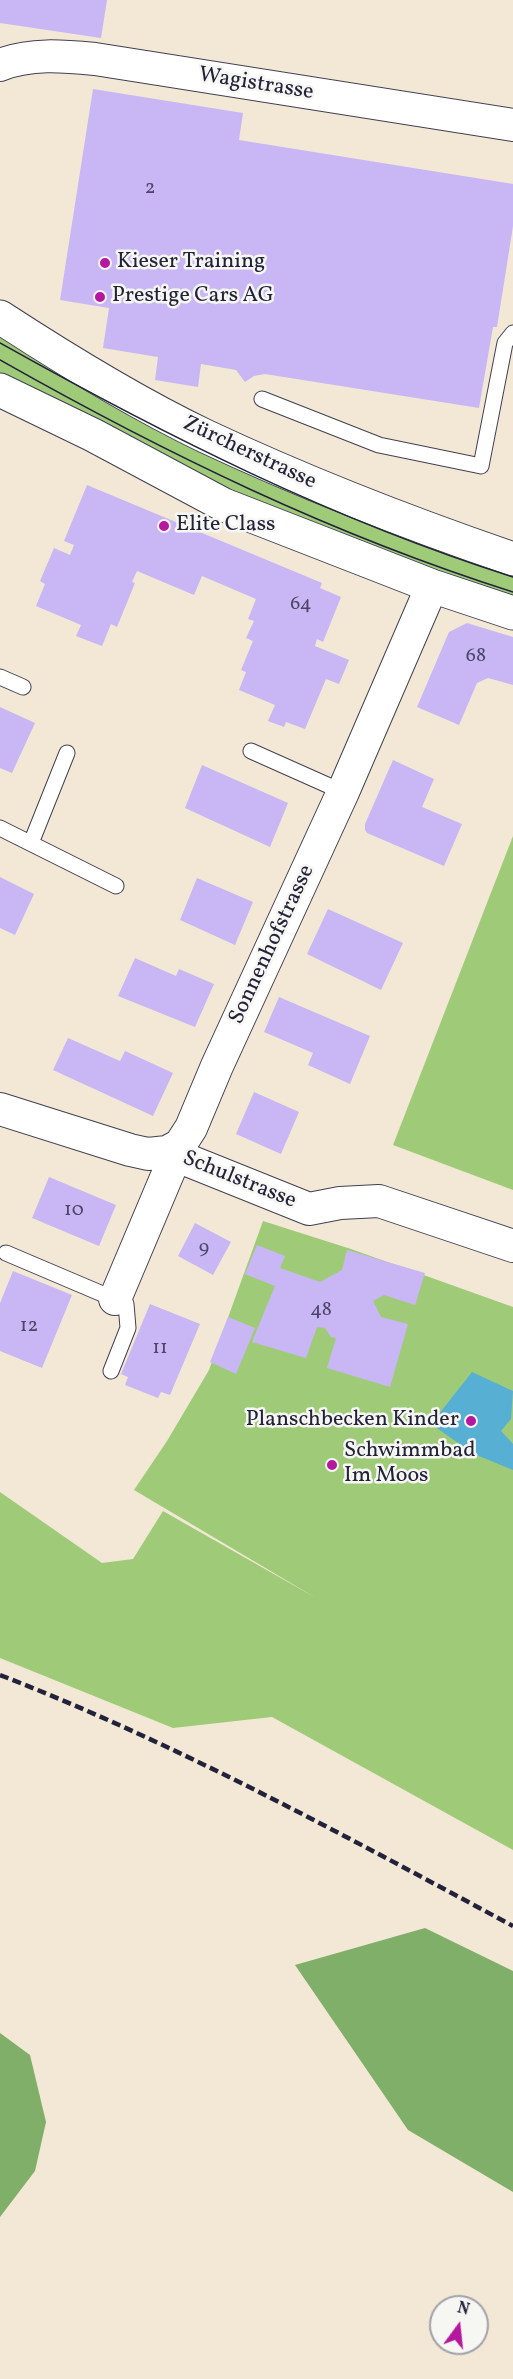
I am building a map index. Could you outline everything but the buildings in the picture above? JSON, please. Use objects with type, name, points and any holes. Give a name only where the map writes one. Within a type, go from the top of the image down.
[{"type":"main road","name":"Zürcherstrasse","points":[[0,317],[114,388],[203,435],[401,520],[513,559]]},
{"type":"main road","points":[[0,390],[93,435],[224,505],[432,586],[513,613]]},
{"type":"street","name":"Wagistrasse","points":[[0,65],[18,58],[45,56],[95,59],[513,125]]},
{"type":"street","name":"Sonnenhofstrasse","points":[[167,1152],[180,1144],[191,1128],[217,1066],[343,792],[432,586]]},
{"type":"street","name":"Schulstrasse","points":[[0,1109],[130,1150],[148,1154],[167,1152],[309,1209],[340,1203],[379,1201],[513,1246]]},
{"type":"street","points":[[115,1299],[170,1171],[167,1152]]},
{"type":"lane","points":[[262,399],[379,445],[481,466],[505,343],[513,333]]},
{"type":"lane","points":[[0,677],[23,687]]},
{"type":"lane","points":[[251,751],[343,792]]},
{"type":"lane","points":[[31,843],[67,753]]},
{"type":"lane","points":[[0,828],[116,886]]},
{"type":"lane","points":[[6,1253],[126,1304],[128,1328],[111,1371]]},
{"type":"green space","points":[[0,326],[513,567],[513,602],[299,525],[0,380]]},
{"type":"green space","points":[[513,836],[513,1190],[393,1145]]},
{"type":"green space","points":[[263,1221],[351,1249],[513,1307],[513,1850],[272,1717],[173,1728],[0,1658],[0,1492],[102,1563],[133,1559],[163,1511],[316,1598],[134,1490],[167,1441],[209,1370]]},
{"type":"green space","points":[[425,1928],[513,1971],[513,2192],[408,2130],[295,1965]]},
{"type":"green space","points":[[0,2033],[30,2055],[46,2122],[35,2171],[0,2217]]},
{"type":"water","name":"Planschbecken Kinder","points":[[472,1372],[513,1391],[511,1419],[501,1431],[513,1444],[513,1470],[474,1454],[431,1424]]},
{"type":"tram line","points":[[0,343],[124,410],[250,473],[380,529],[513,577]]},
{"type":"tram line","points":[[0,360],[124,427],[250,490],[380,545],[513,592]]},
{"type":"railway","points":[[0,1675],[196,1761],[324,1825],[513,1926]]},
{"type":"place","name":"Kieser Training","points":[[105,263]]},
{"type":"place","name":"Prestige Cars AG","points":[[100,297]]},
{"type":"place","name":"Elite Class","points":[[164,526]]},
{"type":"place","name":"Planschbecken Kinder","points":[[471,1421]]},
{"type":"place","name":"Schwimmbad Im Moos","points":[[332,1465]]}]
